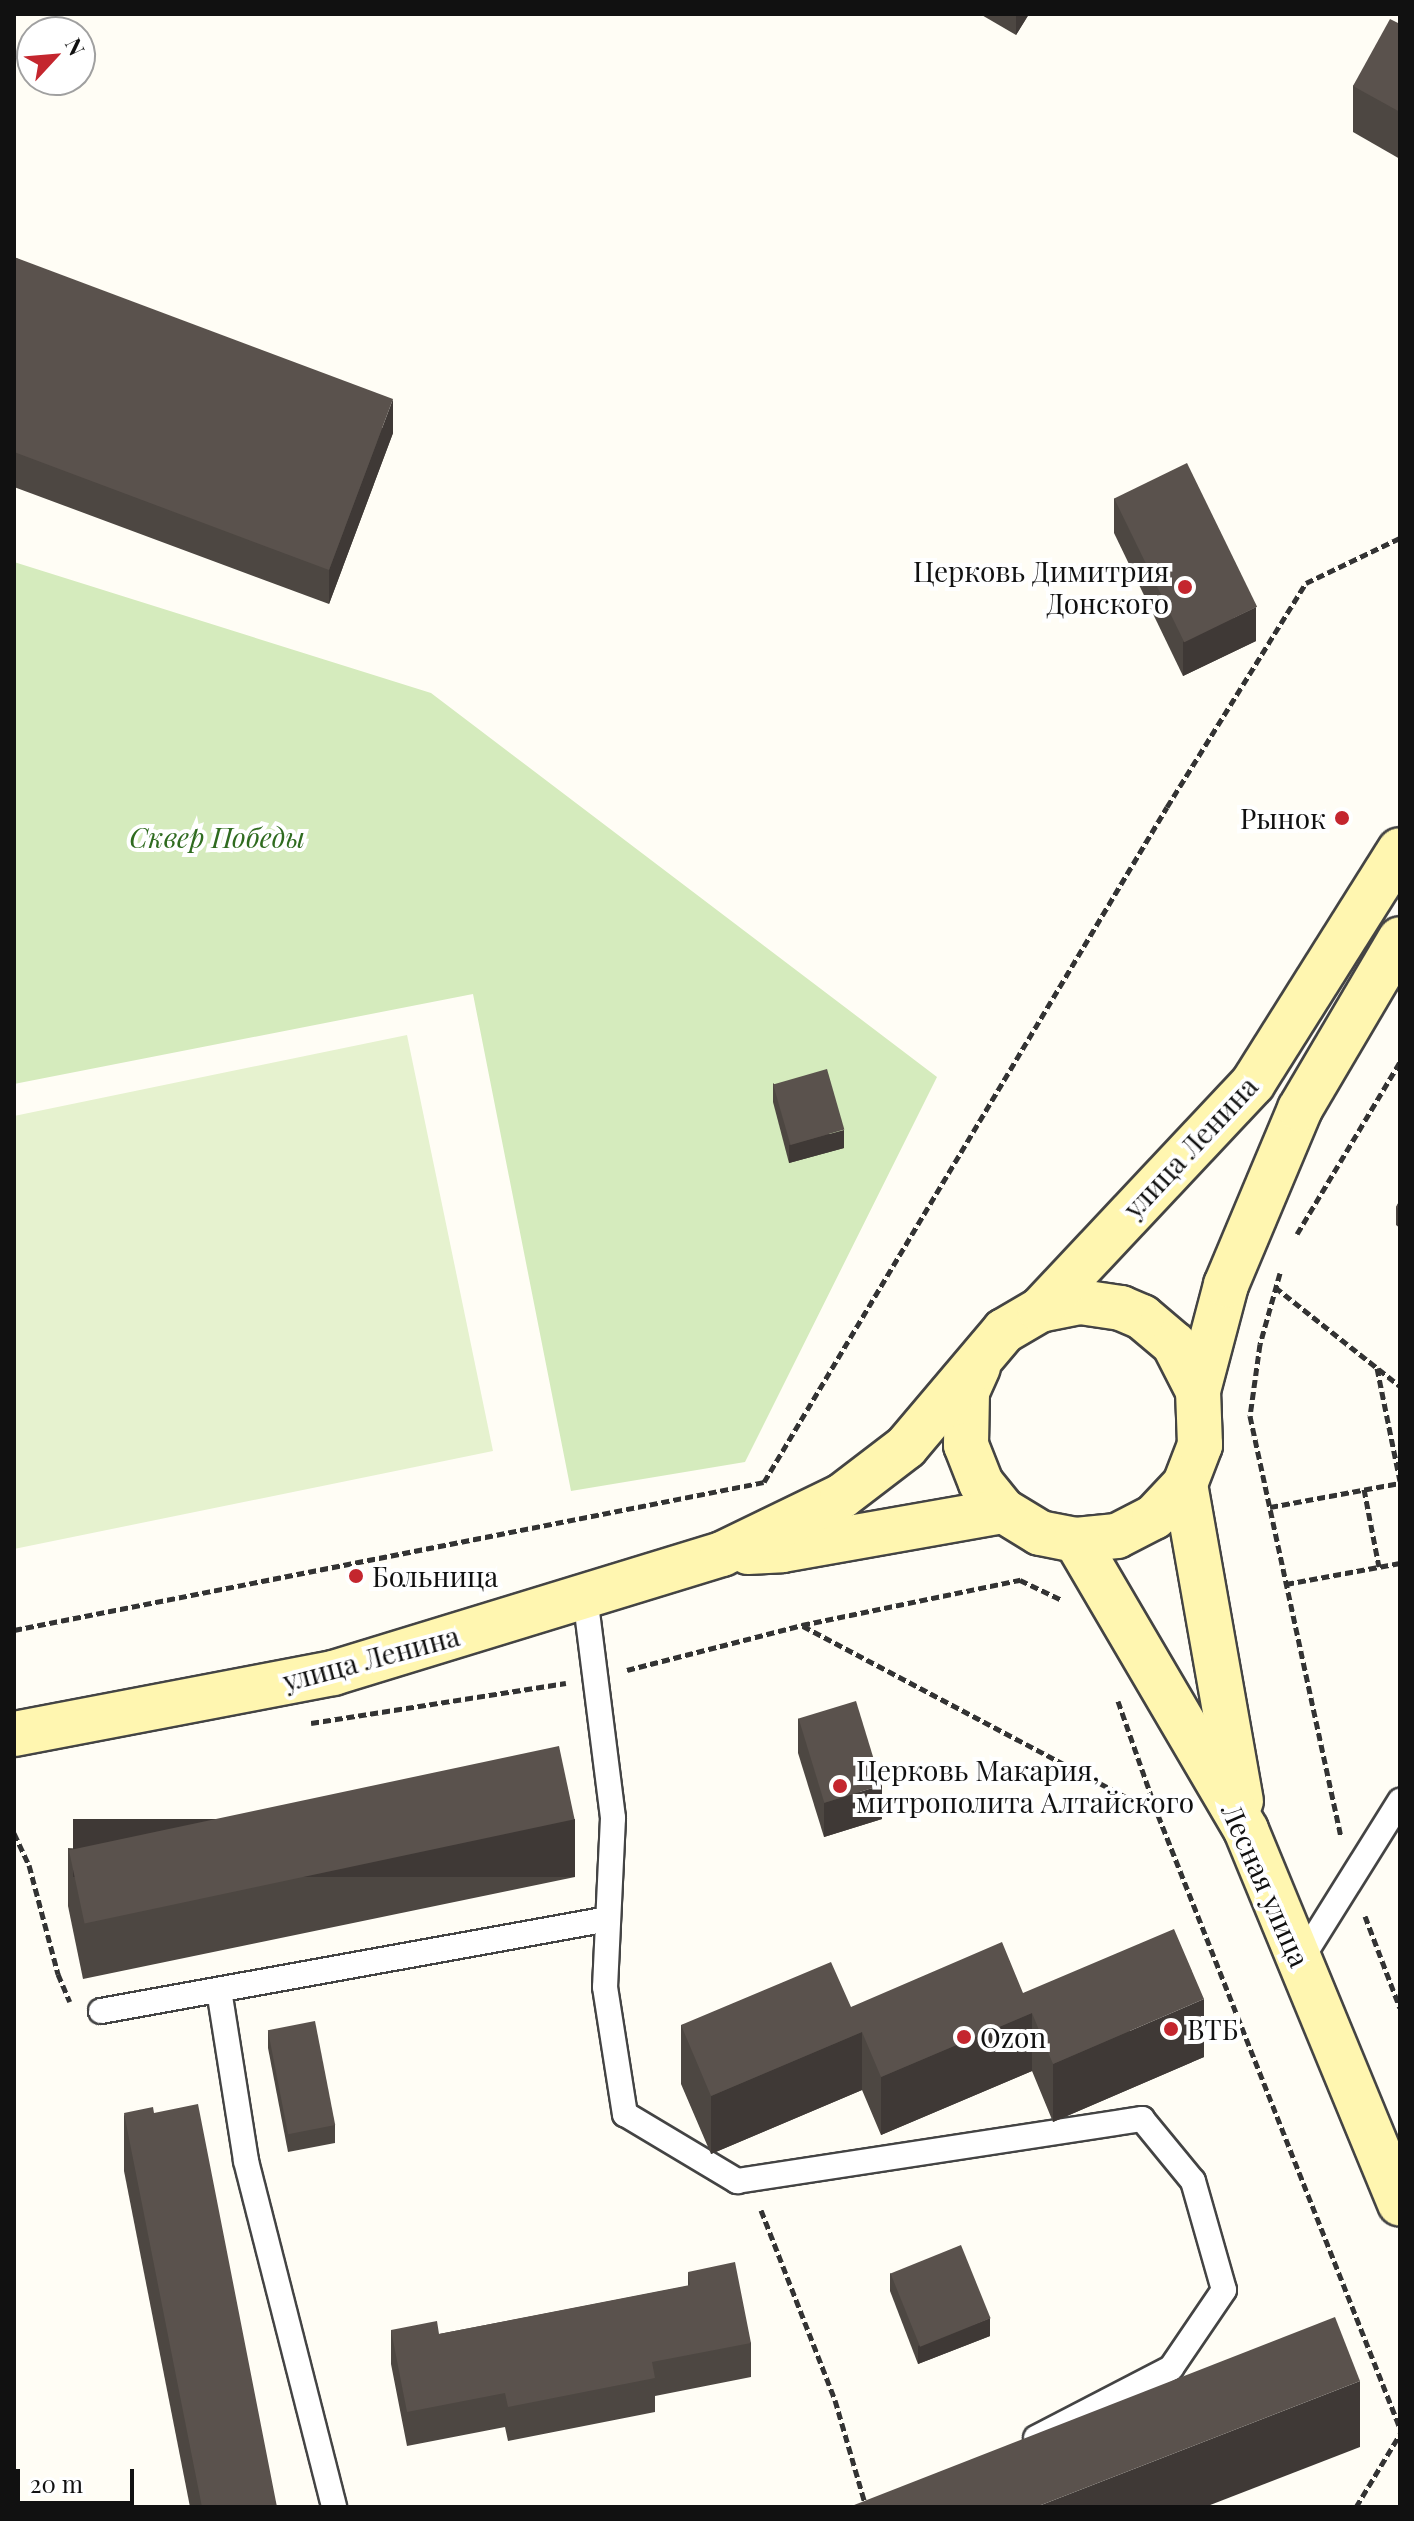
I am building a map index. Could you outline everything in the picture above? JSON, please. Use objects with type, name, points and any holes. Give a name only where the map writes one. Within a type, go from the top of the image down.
[{"type":"street","name":"улица Ленина","points":[[14,1734],[333,1673],[722,1554],[842,1496],[906,1447],[1004,1331],[1040,1310],[1253,1083],[1400,850]]},
{"type":"street","name":"улица Ленина","points":[[984,1354],[967,1392],[966,1445],[981,1483],[1004,1511],[1040,1533],[1076,1540],[1117,1536],[1154,1517],[1185,1484],[1200,1445],[1198,1391],[1226,1285],[1300,1109],[1400,939]]},
{"type":"street","name":"улица Ленина","points":[[1040,1310],[1080,1302],[1121,1308],[1142,1317],[1174,1344],[1198,1391]]},
{"type":"street","points":[[1185,1484],[1246,1830]]},
{"type":"street","name":"улица Ленина","points":[[722,1554],[782,1550],[1004,1511]]},
{"type":"street","name":"Лесная улица","points":[[1076,1540],[1246,1830],[1400,2204]]},
{"type":"lane","points":[[585,1596],[613,1818],[605,1987],[625,2114],[737,2181],[1142,2119],[1193,2181],[1224,2290],[1171,2368],[1020,2445]]},
{"type":"lane","points":[[1300,1961],[1400,1801]]},
{"type":"lane","points":[[101,2011],[608,1919]]},
{"type":"lane","points":[[219,1990],[246,2161],[334,2507]]},
{"type":"path","points":[[14,1630],[764,1482],[1167,807],[1306,583],[1400,538]]},
{"type":"path","points":[[1291,1246],[1400,1062]]},
{"type":"path","points":[[1285,1260],[1256,1362],[1250,1416],[1352,1878],[1400,2008]]},
{"type":"path","points":[[1275,1287],[1400,1386]]},
{"type":"path","points":[[1270,1507],[1400,1482],[1377,1367]]},
{"type":"path","points":[[1364,1489],[1379,1567]]},
{"type":"path","points":[[1286,1584],[1400,1563]]},
{"type":"path","points":[[297,1726],[595,1678],[802,1625],[1020,1580],[1074,1606]]},
{"type":"path","points":[[802,1625],[1158,1815]]},
{"type":"path","points":[[1118,1699],[1158,1815],[1400,2428]]},
{"type":"path","points":[[14,1833],[29,1865],[58,1974],[76,2015],[101,2011]]},
{"type":"path","points":[[749,2179],[835,2400],[866,2507]]},
{"type":"path","points":[[1356,2507],[1400,2434]]},
{"type":"green space","name":"Сквер Победы","points":[[14,562],[431,693],[937,1077],[745,1462],[571,1491],[473,994],[14,1084]]},
{"type":"green space","points":[[407,1035],[493,1451],[14,1549],[14,1116]]},
{"type":"building","points":[[1390,19],[1400,24],[1400,112],[1353,86]]},
{"type":"building","points":[[14,257],[393,399],[329,570],[14,452]]},
{"type":"building","name":"Церковь Димитрия Донского","points":[[1187,463],[1257,607],[1184,642],[1114,499]]},
{"type":"building","points":[[827,1069],[844,1130],[791,1145],[773,1084]]},
{"type":"building","points":[[856,1701],[882,1785],[824,1803],[799,1719]]},
{"type":"building","points":[[559,1746],[575,1819],[85,1924],[69,1850]]},
{"type":"building","points":[[1174,1929],[1204,1999],[1053,2064],[1032,2013],[881,2077],[862,2032],[711,2096],[681,2025],[831,1962],[851,2007],[1002,1942],[1023,1993]]},
{"type":"building","points":[[315,2021],[335,2125],[288,2134],[268,2030]]},
{"type":"building","points":[[198,2104],[277,2507],[202,2507],[124,2113],[153,2107],[154,2113]]},
{"type":"building","points":[[961,2245],[991,2318],[920,2347],[891,2273]]},
{"type":"building","points":[[735,2262],[751,2343],[652,2362],[655,2378],[508,2407],[505,2393],[407,2412],[391,2330],[437,2321],[439,2334],[690,2285],[688,2272]]},
{"type":"building","points":[[1335,2317],[1360,2381],[1036,2507],[849,2507]]},
{"type":"place","name":"Церковь Димитрия Донского","points":[[1185,587]]},
{"type":"place","name":"Рынок","points":[[1342,818]]},
{"type":"place","name":"Больница","points":[[356,1576]]},
{"type":"place","name":"Церковь Макария, митрополита Алтайского","points":[[840,1786]]},
{"type":"place","name":"ВТБ","points":[[1171,2029]]},
{"type":"place","name":"Ozon","points":[[964,2037]]}]
